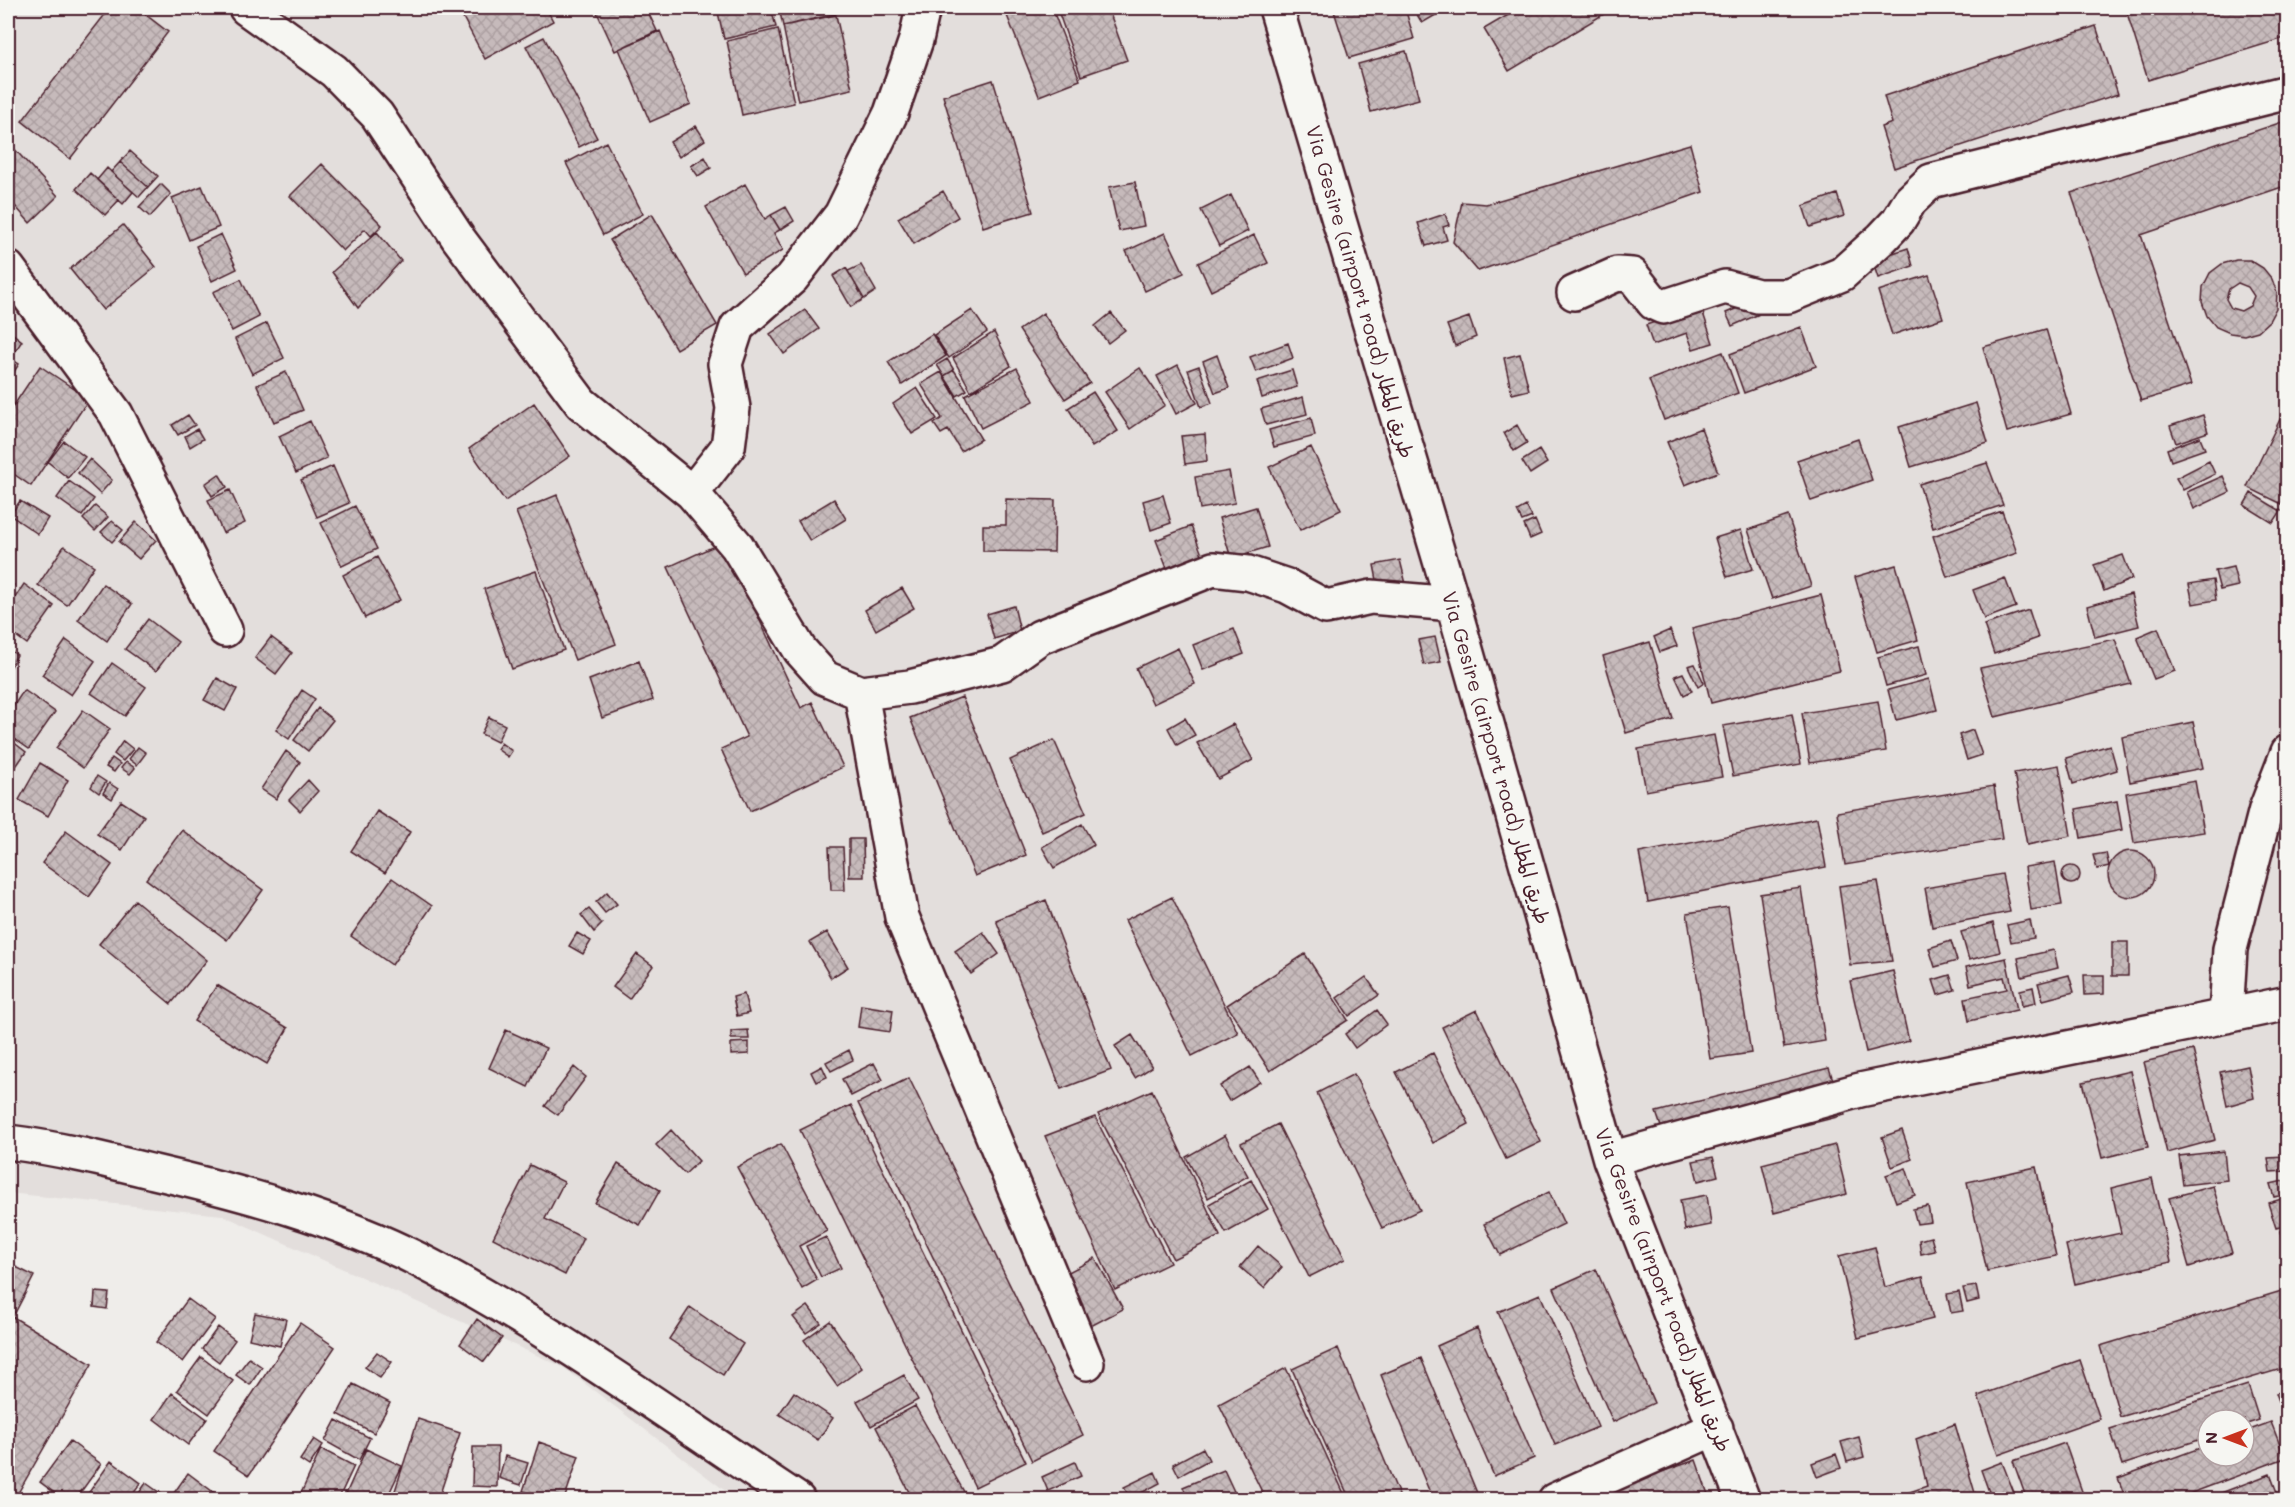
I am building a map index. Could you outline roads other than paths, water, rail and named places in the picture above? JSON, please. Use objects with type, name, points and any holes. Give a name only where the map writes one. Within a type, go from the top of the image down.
[{"type":"street","points":[[246,8],[334,71],[377,115],[458,238],[581,403],[692,493],[737,546],[800,650],[825,678],[861,693],[910,687],[1002,664],[1040,637],[1213,569],[1248,573],[1287,586],[1326,607],[1371,597],[1453,604]]},
{"type":"street","points":[[692,493],[728,447],[733,408],[725,364],[737,327],[792,278],[841,215],[891,113],[916,40],[923,8]]},
{"type":"street","name":"Via Gesire (airport road) طريق المطار","points":[[1276,8],[1453,604],[1610,1160],[1743,1500]]},
{"type":"street","points":[[1574,293],[1617,274],[1632,275],[1654,303],[1663,307],[1725,287],[1758,296],[1788,296],[1842,274],[1882,238],[1898,221],[1911,201],[1931,181],[2288,92]]},
{"type":"street","points":[[8,268],[116,414],[225,630]]},
{"type":"street","points":[[861,693],[902,917],[1087,1363]]},
{"type":"street","points":[[2226,1016],[2230,949],[2266,809],[2288,752]]},
{"type":"street","points":[[1610,1160],[1860,1090],[2288,1003]]},
{"type":"street","points":[[8,1142],[51,1147],[230,1190],[322,1220],[417,1259],[501,1305],[798,1500]]},
{"type":"street","points":[[1555,1500],[1716,1428]]}]
